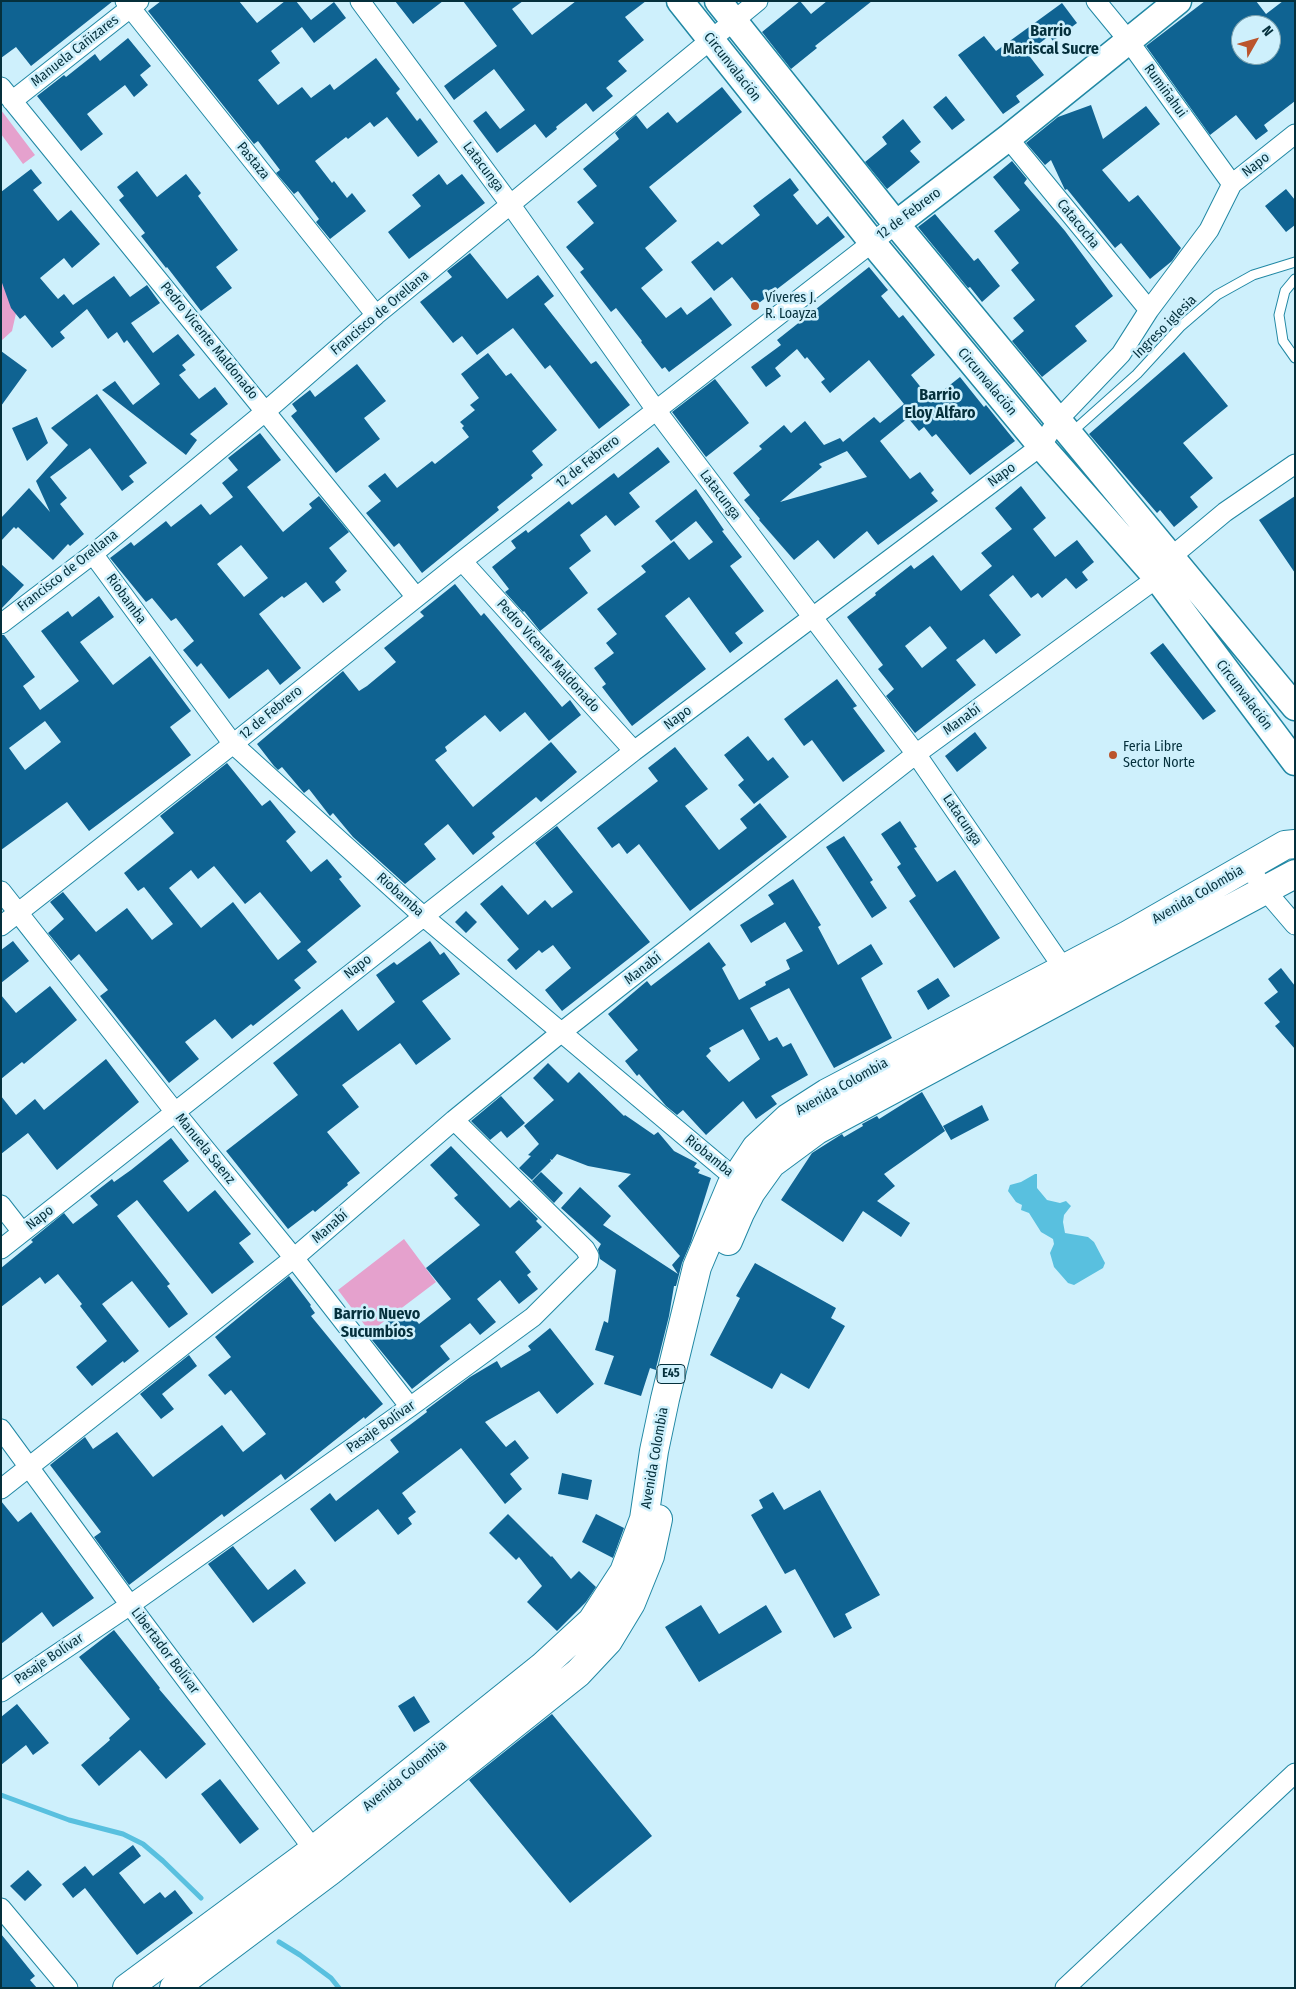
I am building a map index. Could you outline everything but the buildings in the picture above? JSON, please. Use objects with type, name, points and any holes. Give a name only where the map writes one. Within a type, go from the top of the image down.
[{"type":"main road","name":"Circunvalación","points":[[680,1],[872,242],[1040,446],[1156,578],[1295,762]]},
{"type":"main road","name":"Circunvalación","points":[[718,1],[896,224],[1295,707]]},
{"type":"main road","name":"12 de Febrero","points":[[896,224],[1008,138],[1178,1]]},
{"type":"main road","name":"Avenida Colombia","points":[[1069,981],[1128,935],[1286,845],[1295,844]]},
{"type":"main road","name":"Avenida Colombia","points":[[134,1986],[314,1849],[542,1667],[592,1621],[624,1572],[644,1519],[654,1451],[697,1268],[731,1186],[744,1186],[817,1130],[1069,981],[1265,890],[1295,874]]},
{"type":"main road","name":"Avenida Colombia","points":[[174,1988],[330,1871],[578,1674],[608,1641],[631,1603],[650,1556],[674,1432],[714,1274],[740,1213],[744,1186]]},
{"type":"street","name":"Latacunga","points":[[360,1],[510,204],[656,410],[916,754],[1069,981]]},
{"type":"street","name":"Francisco de Orellana","points":[[1,624],[93,554],[266,411],[376,315],[712,41],[758,1]]},
{"type":"street","name":"Rumiñahui","points":[[1096,1],[1128,40],[1232,184]]},
{"type":"street","name":"Manuela Cañizares","points":[[7,94],[132,3]]},
{"type":"street","name":"Pastaza","points":[[132,3],[376,315]]},
{"type":"street","name":"Pedro Vicente Maldonado","points":[[7,94],[416,597]]},
{"type":"street","name":"Napo","points":[[1,1249],[634,751],[1063,428],[1121,354],[1149,310],[1209,230],[1232,184],[1295,134]]},
{"type":"street","name":"Catacocha","points":[[1008,138],[1149,310]]},
{"type":"street","name":"12 de Febrero","points":[[1,926],[233,744],[416,597],[896,224]]},
{"type":"street","name":"Manabí","points":[[1,1489],[294,1258],[454,1120],[562,1032],[916,754],[1156,578],[1171,556],[1225,512],[1295,464]]},
{"type":"street","name":"Riobamba","points":[[93,554],[233,744],[423,916],[744,1186]]},
{"type":"street","name":"Pedro Vicente Maldonado","points":[[462,561],[634,751]]},
{"type":"street","points":[[1248,866],[1265,890],[1295,925]]},
{"type":"street","name":"Manuela Saenz","points":[[1,891],[175,1112],[294,1258],[410,1407]]},
{"type":"street","name":"Pasaje Bolívar","points":[[1,1692],[130,1605],[410,1407],[533,1317],[588,1262],[589,1256],[585,1249],[454,1120]]},
{"type":"street","points":[[1,1206],[22,1232]]},
{"type":"street","name":"Libertador Bolívar","points":[[1,1429],[130,1605],[330,1871]]},
{"type":"street","points":[[1065,1988],[1295,1773]]},
{"type":"street","points":[[1,1908],[68,1988]]},
{"type":"lane","name":"Ingreso iglesia","points":[[1063,428],[1137,374],[1181,326],[1217,295],[1254,275],[1295,262]]},
{"type":"lane","points":[[1295,279],[1285,292],[1279,316],[1283,341],[1295,358]]},
{"type":"shaded area","points":[[1,110],[35,155],[23,164],[1,134]]},
{"type":"shaded area","points":[[1,271],[17,309],[12,331],[1,341]]},
{"type":"shaded area","points":[[404,1239],[436,1282],[370,1332],[338,1290]]},
{"type":"water","points":[[1037,1174],[1037,1188],[1047,1200],[1060,1203],[1066,1201],[1071,1206],[1064,1215],[1065,1233],[1088,1237],[1094,1242],[1105,1263],[1103,1268],[1074,1285],[1068,1283],[1054,1267],[1050,1253],[1054,1244],[1053,1239],[1041,1232],[1029,1213],[1021,1210],[1022,1205],[1016,1202],[1008,1191],[1010,1185],[1021,1182]]},
{"type":"waterway","points":[[1,1795],[69,1820],[123,1834],[143,1844],[201,1898]]},
{"type":"waterway","points":[[279,1942],[331,1978],[339,1988]]},
{"type":"place","name":"Víveres J. R. Loayza","points":[[755,306]]},
{"type":"place","name":"Feria Libre Sector Norte","points":[[1113,755]]},
{"type":"district","name":"Barrio Mariscal Sucre","points":[[1051,41]]},
{"type":"district","name":"Barrio Eloy Alfaro","points":[[940,405]]},
{"type":"district","name":"Barrio Nuevo Sucumbíos","points":[[377,1324]]}]
